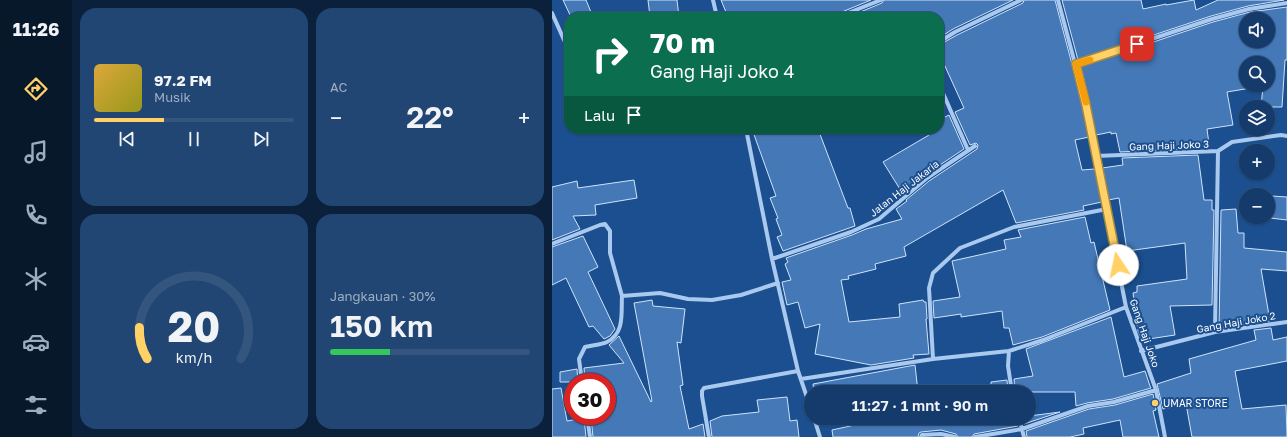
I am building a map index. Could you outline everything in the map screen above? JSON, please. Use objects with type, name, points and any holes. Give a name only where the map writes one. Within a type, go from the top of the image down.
[{"type":"street","points":[[713,0],[716,12]]},
{"type":"street","points":[[851,12],[881,0]]},
{"type":"street","points":[[944,39],[1021,0]]},
{"type":"street","name":"Gang Haji Joko","points":[[1058,0],[1086,105],[1126,307],[1156,390],[1165,437]]},
{"type":"street","points":[[1076,64],[1212,19],[1249,9],[1287,3]]},
{"type":"street","points":[[552,14],[564,40]]},
{"type":"street","points":[[944,95],[968,150]]},
{"type":"street","points":[[747,134],[772,259],[798,371],[804,388]]},
{"type":"street","name":"Gang Haji Joko 3","points":[[1096,156],[1218,151],[1232,142],[1287,136]]},
{"type":"street","name":"Jalan Haji Jakaria","points":[[772,259],[851,232],[879,219],[927,178],[975,146]]},
{"type":"street","points":[[1215,332],[1218,151]]},
{"type":"street","points":[[933,359],[929,288],[933,273],[960,248],[1014,227],[1107,209]]},
{"type":"street","points":[[552,244],[600,225],[605,224],[610,231],[610,252],[622,296],[622,324],[618,333],[607,342],[585,347],[579,359],[581,373]]},
{"type":"street","points":[[622,296],[660,293],[688,299],[712,300],[741,295],[778,283]]},
{"type":"street","points":[[801,379],[933,359],[1009,351],[1043,340],[1126,307]]},
{"type":"street","name":"Gang Haji Joko 2","points":[[1141,351],[1215,332],[1287,322]]},
{"type":"street","points":[[1009,351],[1008,366],[1011,385]]},
{"type":"street","points":[[709,437],[702,396],[702,391],[704,388],[798,371]]},
{"type":"street","points":[[975,437],[1022,429],[1088,406],[1114,402],[1156,390]]},
{"type":"street","points":[[588,425],[590,437]]},
{"type":"street","points":[[816,425],[820,437]]},
{"type":"street","points":[[1021,425],[1024,437]]},
{"type":"street","points":[[921,437],[922,435],[941,434],[955,437]]},
{"type":"building","points":[[563,0],[586,0],[591,12],[569,12]]},
{"type":"building","points":[[648,0],[677,0],[678,12],[649,12]]},
{"type":"building","points":[[721,0],[871,0],[842,12],[726,12]]},
{"type":"building","points":[[884,0],[1013,0],[944,35],[944,12],[860,12],[882,3]]},
{"type":"building","points":[[1024,0],[1055,0],[1083,106],[1089,137],[1075,140],[1082,170],[1095,169],[1102,202],[1083,206],[1084,210],[1016,223],[1003,190],[904,247],[906,256],[875,264],[876,269],[848,276],[849,279],[841,280],[849,322],[900,317],[899,304],[923,300],[926,302],[929,354],[913,355],[914,358],[871,365],[815,354],[820,324],[805,328],[798,302],[787,305],[782,282],[791,280],[785,264],[788,262],[786,258],[866,229],[902,219],[896,209],[929,181],[977,149],[978,145],[976,143],[970,145],[955,112],[964,108],[944,64],[944,42],[1023,3]]},
{"type":"building","points":[[1062,0],[1141,0],[1143,9],[1194,0],[1196,10],[1218,0],[1284,0],[1248,6],[1211,16],[1078,60]]},
{"type":"building","points":[[1287,7],[1287,60],[1285,60],[1282,107],[1275,107],[1275,100],[1262,100],[1262,92],[1275,92],[1275,56],[1239,56],[1239,90],[1227,92],[1233,125],[1207,129],[1209,144],[1197,146],[1197,148],[1120,152],[1116,133],[1111,134],[1111,132],[1096,135],[1079,67],[1213,22],[1239,15],[1239,48],[1275,48],[1275,12],[1250,12]]},
{"type":"building","points":[[949,115],[964,149],[925,175],[903,194],[883,162],[929,134],[944,134],[944,118]]},
{"type":"building","points":[[754,134],[820,134],[848,208],[850,208],[855,226],[783,251],[777,237],[782,235],[776,219],[778,218],[770,198],[776,196]]},
{"type":"building","points":[[1198,155],[1204,200],[1212,200],[1212,210],[1214,210],[1212,305],[1170,306],[1175,335],[1142,340],[1138,331],[1133,293],[1137,292],[1137,286],[1187,279],[1185,243],[1127,251],[1119,198],[1108,200],[1102,168],[1123,165],[1122,158]]},
{"type":"building","points":[[634,180],[637,198],[595,205],[596,215],[573,216],[580,229],[552,240],[552,187],[577,181],[578,188]]},
{"type":"building","points":[[1275,196],[1287,197],[1287,220],[1275,219]]},
{"type":"building","points":[[1236,209],[1238,233],[1244,233],[1244,248],[1287,252],[1287,271],[1261,269],[1270,321],[1219,328],[1221,210]]},
{"type":"building","points":[[1085,217],[1091,243],[1094,242],[1110,310],[1042,337],[1013,345],[1009,328],[1004,328],[1002,311],[961,317],[961,314],[934,318],[933,301],[960,297],[952,261],[1006,249],[1004,240],[1021,237],[1018,230]]},
{"type":"building","points":[[583,236],[598,267],[588,272],[615,329],[610,336],[604,339],[593,326],[589,327],[566,278],[552,285],[552,247]]},
{"type":"building","points":[[652,300],[653,306],[685,309],[681,343],[677,342],[683,385],[680,386],[689,429],[703,424],[705,437],[593,437],[592,425],[616,425],[616,373],[584,373],[584,368],[624,363],[609,345],[619,336],[651,402],[652,401],[634,303]]},
{"type":"building","points":[[1111,317],[1124,377],[1145,371],[1151,388],[1113,399],[1076,406],[1075,392],[1036,392],[1036,385],[1014,385],[1014,379],[1033,376],[1026,349]]},
{"type":"building","points":[[1271,328],[1273,340],[1287,337],[1287,361],[1235,371],[1242,409],[1286,405],[1287,437],[1192,437],[1186,404],[1163,409],[1157,384],[1191,373],[1189,359],[1256,340],[1254,330]]},
{"type":"building","points":[[915,365],[917,385],[813,385]]},
{"type":"building","points":[[577,369],[577,373],[564,373],[564,382],[560,382],[560,372]]},
{"type":"building","points":[[1007,380],[1007,385],[991,385],[991,382]]},
{"type":"building","points":[[561,388],[564,404],[564,425],[585,425],[586,437],[552,437],[552,389]]},
{"type":"building","points":[[1153,394],[1156,410],[1153,411],[1159,437],[1123,437],[1120,420],[1083,428],[1084,434],[1070,437],[1027,437],[1026,431],[1089,409],[1115,405]]},
{"type":"building","points":[[787,397],[790,421],[797,420],[799,437],[712,437],[710,421],[722,416],[759,412],[757,400]]},
{"type":"building","points":[[1060,412],[1036,420],[1036,415]]},
{"type":"building","points":[[855,425],[1018,426],[974,434],[972,437],[958,437],[956,434],[941,430],[921,432],[919,433],[918,437],[833,437],[832,430]]},
{"type":"slow traffic","points":[[1086,102],[1076,64],[1090,60]]},
{"type":"place","name":"UMAR STORE","points":[[1155,403]]},
{"type":"route","points":[[1118,265],[1086,105],[1076,64],[1137,44]]}]
